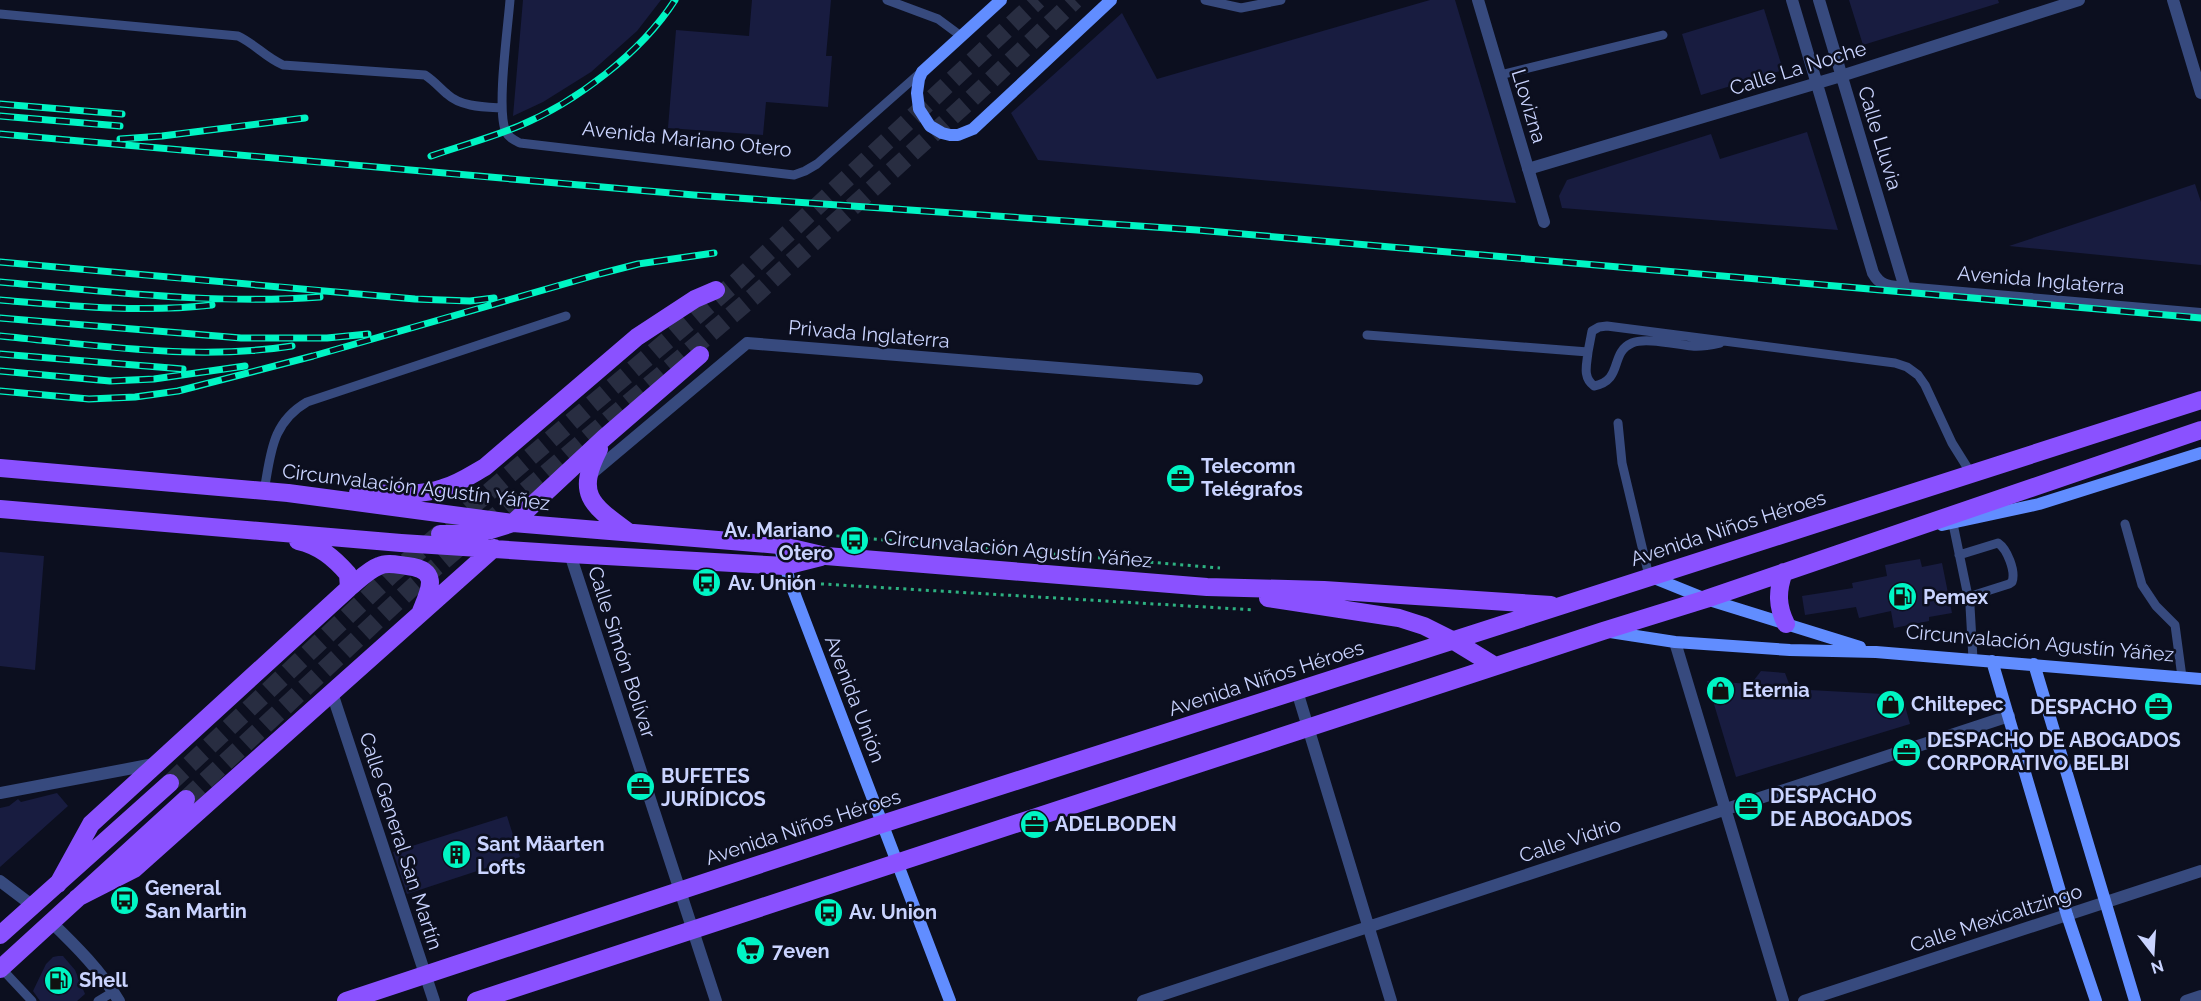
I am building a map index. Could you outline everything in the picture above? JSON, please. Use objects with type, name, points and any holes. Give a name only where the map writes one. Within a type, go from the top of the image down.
[{"type":"main road","name":"Avenida Mariano Otero","points":[[922,72],[1001,0]]},
{"type":"main road","points":[[922,72],[917,93],[922,117],[930,126],[942,133],[958,135],[965,133],[974,129],[1111,0]]},
{"type":"main road","points":[[288,493],[421,493],[443,488],[464,479],[484,467],[637,337],[695,299],[716,290]]},
{"type":"main road","points":[[367,540],[407,531],[436,534],[473,533],[513,523],[604,438],[700,355]]},
{"type":"main road","name":"Avenida Niños Héroes","points":[[345,1001],[882,824],[2201,400]]},
{"type":"main road","points":[[1952,520],[2201,430]]},
{"type":"main road","points":[[604,438],[589,468],[587,478],[590,496],[596,507],[628,532]]},
{"type":"main road","points":[[476,1001],[1914,529],[2078,494],[2201,453]]},
{"type":"main road","name":"Circunvalación Agustín Yáñez","points":[[0,468],[288,493],[513,523],[779,545],[826,556],[1207,587],[1324,590],[1562,605]]},
{"type":"main road","name":"Circunvalación Agustín Yáñez","points":[[0,509],[367,540],[570,554],[784,566],[826,556]]},
{"type":"main road","points":[[245,529],[304,542],[319,548],[329,554],[348,574],[349,588]]},
{"type":"main road","name":"Avenida Unión","points":[[779,545],[784,566],[950,1001]]},
{"type":"main road","points":[[77,898],[134,869],[494,548]]},
{"type":"main road","points":[[58,884],[92,824],[349,588],[381,565],[414,567],[423,570],[429,575],[430,581],[420,614]]},
{"type":"main road","points":[[1784,572],[1779,585],[1778,598],[1780,612],[1786,624]]},
{"type":"main road","name":"Circunvalación Agustín Yáñez","points":[[1649,576],[1706,599],[1876,652]]},
{"type":"main road","name":"Circunvalación Agustín Yáñez","points":[[1207,587],[1399,618],[1424,626],[1454,641],[1494,666]]},
{"type":"main road","name":"Circunvalación Agustín Yáñez","points":[[1603,631],[1675,642],[1790,650],[1876,652],[2201,679]]},
{"type":"main road","points":[[1992,661],[2067,915],[2096,1001]]},
{"type":"main road","points":[[2034,664],[2135,1001]]},
{"type":"main road","points":[[0,935],[171,783]]},
{"type":"main road","points":[[0,969],[186,799]]},
{"type":"street","name":"Llovizna","points":[[1478,0],[1544,222]]},
{"type":"street","points":[[1792,0],[1817,83]]},
{"type":"street","name":"Calle Lluvia","points":[[1819,0],[1905,288]]},
{"type":"street","name":"Calle La Noche","points":[[1528,169],[1841,76],[2079,0]]},
{"type":"street","points":[[2173,0],[2201,93]]},
{"type":"street","name":"Avenida Inglaterra","points":[[1817,83],[1873,273],[1878,282],[1887,286],[1905,288],[2201,314]]},
{"type":"street","name":"Privada Inglaterra","points":[[587,478],[747,343],[1197,380]]},
{"type":"street","name":"Calle Simón Bolívar","points":[[570,554],[716,1001]]},
{"type":"street","points":[[1675,642],[1783,1001]]},
{"type":"street","points":[[1297,691],[1391,1001]]},
{"type":"street","name":"Calle General San Martín","points":[[332,693],[434,1001]]},
{"type":"street","name":"Calle Vidrio","points":[[1143,1001],[2009,716]]},
{"type":"street","points":[[0,793],[158,764]]},
{"type":"street","name":"Calle Mexicaltzingo","points":[[1804,1001],[2201,872]]},
{"type":"street","points":[[0,881],[33,906]]},
{"type":"street","points":[[51,922],[74,944],[116,996]]},
{"type":"street","points":[[2186,1001],[2201,996]]},
{"type":"lane","points":[[0,14],[238,36],[251,42],[269,59],[282,65],[425,75],[436,81],[448,95],[459,102],[502,108],[510,0]]},
{"type":"lane","points":[[886,0],[938,19],[961,36]]},
{"type":"lane","points":[[1205,0],[1241,8],[1281,0]]},
{"type":"lane","points":[[1500,75],[1663,35]]},
{"type":"lane","name":"Avenida Mariano Otero","points":[[502,108],[506,131],[510,138],[520,143],[794,175],[817,164],[922,72]]},
{"type":"lane","points":[[264,491],[270,453],[276,434],[293,410],[307,402],[566,316]]},
{"type":"lane","points":[[1728,341],[1695,346],[1643,341],[1632,343],[1622,350],[1615,372],[1610,379],[1594,386],[1588,381],[1586,375],[1592,331],[1599,327],[1728,341],[1895,363],[1907,367],[1918,375],[1925,385],[1952,443],[1972,475]]},
{"type":"lane","points":[[1367,335],[1588,351]]},
{"type":"lane","points":[[1618,423],[1622,463],[1649,576]]},
{"type":"lane","points":[[1952,520],[1971,616],[1973,659]]},
{"type":"lane","points":[[2125,524],[2142,585],[2156,606],[2175,626],[2182,677]]},
{"type":"lane","points":[[1959,555],[1998,543],[2004,547],[2014,574],[2009,584],[1968,597]]},
{"type":"lane","points":[[0,969],[32,1001]]},
{"type":"lane","points":[[98,1001],[116,996]]},
{"type":"building","points":[[523,0],[661,0],[637,31],[591,72],[543,102],[513,116]]},
{"type":"building","points":[[752,0],[831,0],[826,56],[832,56],[828,107],[766,102],[763,135],[668,128],[676,30],[749,36]]},
{"type":"building","points":[[1430,0],[1455,0],[1516,203],[1038,160],[1011,113],[1122,13],[1157,79]]},
{"type":"building","points":[[1849,0],[1998,0],[1999,3],[1863,45]]},
{"type":"building","points":[[1764,9],[1783,70],[1701,95],[1682,34]]},
{"type":"building","points":[[1807,132],[1838,230],[1562,208],[1559,196],[1567,180],[1711,134],[1720,159]]},
{"type":"building","points":[[2195,184],[2201,202],[2201,265],[2009,246]]},
{"type":"building","points":[[0,552],[44,556],[35,670],[0,666]]},
{"type":"building","name":"Pemex","points":[[1920,559],[1922,567],[1942,563],[1952,613],[1929,617],[1929,621],[1894,628],[1891,611],[1859,618],[1856,607],[1805,615],[1802,596],[1853,588],[1852,583],[1887,576],[1885,565]]},
{"type":"building","points":[[1761,671],[1785,673],[1791,689],[1902,695],[1910,724],[1736,777],[1707,681],[1751,684]]},
{"type":"building","points":[[57,793],[68,806],[0,867],[0,808],[9,806],[18,799],[21,802]]},
{"type":"building","name":"Sant Mäarten Lofts","points":[[507,816],[520,857],[407,894],[393,852]]},
{"type":"building","name":"Shell","points":[[63,956],[75,970],[85,994],[77,1001],[40,1001],[33,991],[46,964],[53,957]]},
{"type":"tunnel","points":[[170,783],[391,575],[736,282],[1038,0]]},
{"type":"tunnel","points":[[186,799],[416,584],[754,296],[969,101],[1075,0]]},
{"type":"railway","points":[[431,156],[519,126],[563,104],[626,57],[661,20],[675,0]]},
{"type":"railway","points":[[0,104],[122,114]]},
{"type":"railway","points":[[0,116],[120,126]]},
{"type":"railway","points":[[120,139],[305,118]]},
{"type":"railway","points":[[0,134],[694,195],[1197,230],[2201,318]]},
{"type":"railway","points":[[0,391],[89,399],[135,397],[178,391],[313,356],[599,274],[638,264],[714,253]]},
{"type":"railway","points":[[0,262],[415,299],[470,301],[494,298]]},
{"type":"railway","points":[[0,282],[200,298],[320,297]]},
{"type":"railway","points":[[0,300],[132,309],[212,305]]},
{"type":"railway","points":[[0,318],[241,338],[327,338],[368,334]]},
{"type":"railway","points":[[0,336],[183,352],[256,350],[292,346]]},
{"type":"railway","points":[[0,354],[183,369]]},
{"type":"railway","points":[[0,371],[110,381],[154,379],[245,366]]},
{"type":"place","name":"Telecomn Telégrafos","points":[[1180,478]]},
{"type":"place","name":"Av. Mariano Otero","points":[[854,541]]},
{"type":"place","name":"Av. Unión","points":[[707,583]]},
{"type":"place","name":"Pemex","points":[[1902,597]]},
{"type":"place","name":"Eternia","points":[[1721,690]]},
{"type":"place","name":"Chiltepec","points":[[1890,704]]},
{"type":"place","name":"DESPACHO","points":[[2158,707]]},
{"type":"place","name":"DESPACHO DE ABOGADOS CORPORATIVO BELBI","points":[[1906,752]]},
{"type":"place","name":"BUFETES JURÍDICOS","points":[[640,787]]},
{"type":"place","name":"DESPACHO DE ABOGADOS","points":[[1749,807]]},
{"type":"place","name":"ADELBODEN","points":[[1034,824]]},
{"type":"place","name":"Sant Mäarten Lofts","points":[[456,855]]},
{"type":"place","name":"General San Martin","points":[[124,900]]},
{"type":"place","name":"Av. Union","points":[[828,912]]},
{"type":"place","name":"7even","points":[[751,951]]},
{"type":"place","name":"Shell","points":[[58,980]]}]
